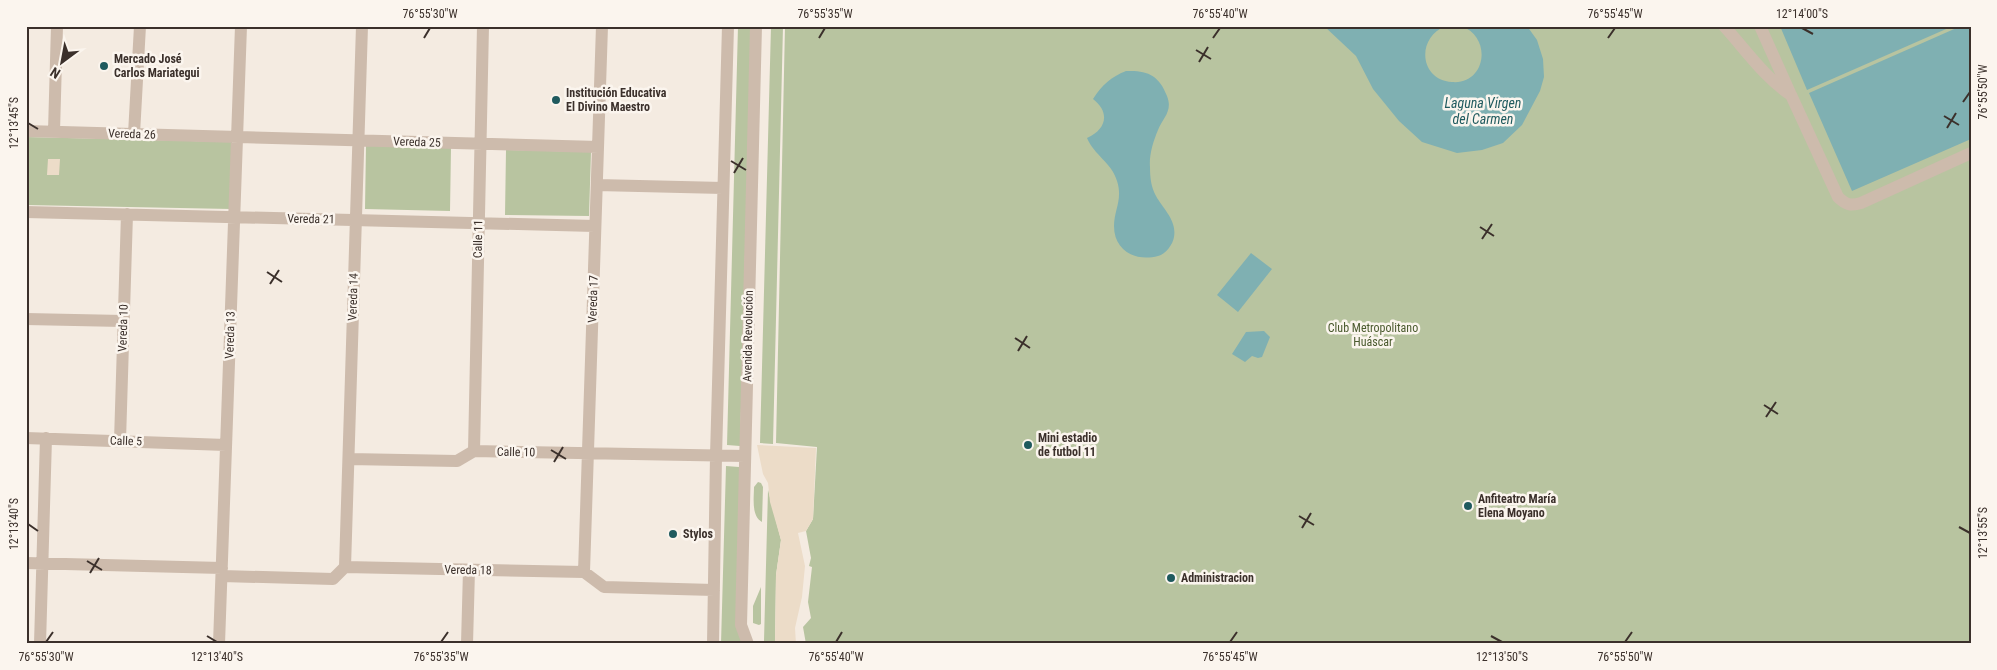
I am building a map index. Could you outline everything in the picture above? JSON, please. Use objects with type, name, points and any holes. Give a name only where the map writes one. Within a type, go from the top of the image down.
[{"type":"street","points":[[54,131],[57,26]]},
{"type":"street","points":[[134,134],[140,26]]},
{"type":"street","name":"Vereda 13","points":[[219,644],[241,26]]},
{"type":"street","name":"Vereda 14","points":[[345,567],[362,26]]},
{"type":"street","name":"Calle 11","points":[[474,451],[483,26]]},
{"type":"street","name":"Vereda 17","points":[[584,572],[602,26]]},
{"type":"street","points":[[713,644],[716,456],[728,26]]},
{"type":"street","name":"Avenida Revolución","points":[[748,644],[741,625],[756,26]]},
{"type":"street","points":[[1724,26],[1780,88],[1791,95]]},
{"type":"street","points":[[1760,26],[1838,197],[1845,204],[1861,203],[1971,153]]},
{"type":"street","name":"Vereda 26","points":[[26,131],[237,137]]},
{"type":"street","name":"Vereda 25","points":[[237,137],[598,147]]},
{"type":"street","points":[[597,185],[723,188]]},
{"type":"street","name":"Vereda 21","points":[[26,212],[596,226]]},
{"type":"street","name":"Vereda 10","points":[[120,441],[127,214]]},
{"type":"street","points":[[26,320],[123,321]]},
{"type":"street","name":"Calle 5","points":[[26,438],[226,444]]},
{"type":"street","points":[[40,644],[46,438]]},
{"type":"street","name":"Calle 10","points":[[349,459],[457,461],[474,451],[745,456]]},
{"type":"street","points":[[26,563],[333,579],[345,567]]},
{"type":"street","name":"Vereda 18","points":[[345,567],[584,572]]},
{"type":"street","points":[[468,644],[469,570]]},
{"type":"street","points":[[584,572],[604,587],[714,590]]},
{"type":"green space","points":[[738,26],[751,26],[740,446],[727,445]]},
{"type":"green space","points":[[771,26],[783,26],[773,444],[760,443]]},
{"type":"green space","name":"Club Metropolitano Huáscar","points":[[785,26],[1971,26],[1971,644],[806,644],[803,627],[811,618],[808,602],[812,567],[809,566],[811,558],[806,531],[813,519],[817,447],[776,443]]},
{"type":"green space","points":[[26,137],[232,142],[231,209],[26,205]]},
{"type":"green space","points":[[366,145],[451,147],[450,211],[365,209]]},
{"type":"green space","points":[[506,150],[591,152],[589,216],[505,215]]},
{"type":"green space","points":[[726,466],[739,467],[743,644],[721,644]]},
{"type":"green space","points":[[758,482],[763,487],[762,522],[756,516],[754,506],[754,487]]},
{"type":"green space","points":[[768,490],[781,540],[776,575],[775,644],[766,644],[764,641]]},
{"type":"green space","points":[[761,587],[761,624],[759,625],[753,623],[753,606]]},
{"type":"shaded area","points":[[48,159],[60,159],[59,175],[47,175]]},
{"type":"shaded area","points":[[757,445],[816,448],[813,519],[806,531],[798,533],[805,566],[802,597],[795,628],[796,644],[775,644],[776,575],[781,540]]},
{"type":"water","name":"Laguna Virgen del Carmen","points":[[1324,26],[1446,26],[1436,31],[1430,39],[1425,57],[1433,74],[1441,79],[1452,82],[1463,81],[1472,76],[1478,68],[1481,59],[1481,49],[1478,40],[1471,32],[1461,26],[1527,26],[1537,40],[1543,59],[1544,77],[1540,91],[1522,125],[1503,143],[1482,150],[1457,153],[1422,142],[1399,121],[1373,89],[1356,56]]},
{"type":"water","points":[[1780,26],[1953,26],[1807,90]]},
{"type":"water","points":[[1961,26],[1971,26],[1971,139],[1852,191],[1809,93]]},
{"type":"water","points":[[1126,71],[1151,75],[1160,83],[1169,101],[1167,114],[1154,139],[1150,158],[1153,189],[1169,215],[1174,231],[1171,246],[1158,256],[1134,256],[1122,248],[1118,242],[1115,235],[1114,220],[1119,199],[1119,187],[1115,175],[1087,138],[1099,130],[1104,120],[1102,109],[1093,99],[1107,82]]},
{"type":"water","points":[[1251,253],[1272,269],[1238,312],[1217,295]]},
{"type":"water","points":[[1264,331],[1270,337],[1262,357],[1252,356],[1245,362],[1232,354],[1246,332]]},
{"type":"place","name":"Mercado José Carlos Mariategui","points":[[104,66]]},
{"type":"place","name":"Institución Educativa El Divino Maestro","points":[[556,100]]},
{"type":"place","name":"Mini estadio de futbol 11","points":[[1028,445]]},
{"type":"place","name":"Anfiteatro María Elena Moyano","points":[[1468,506]]},
{"type":"place","name":"Stylos","points":[[673,534]]},
{"type":"place","name":"Administracion","points":[[1171,578]]}]
